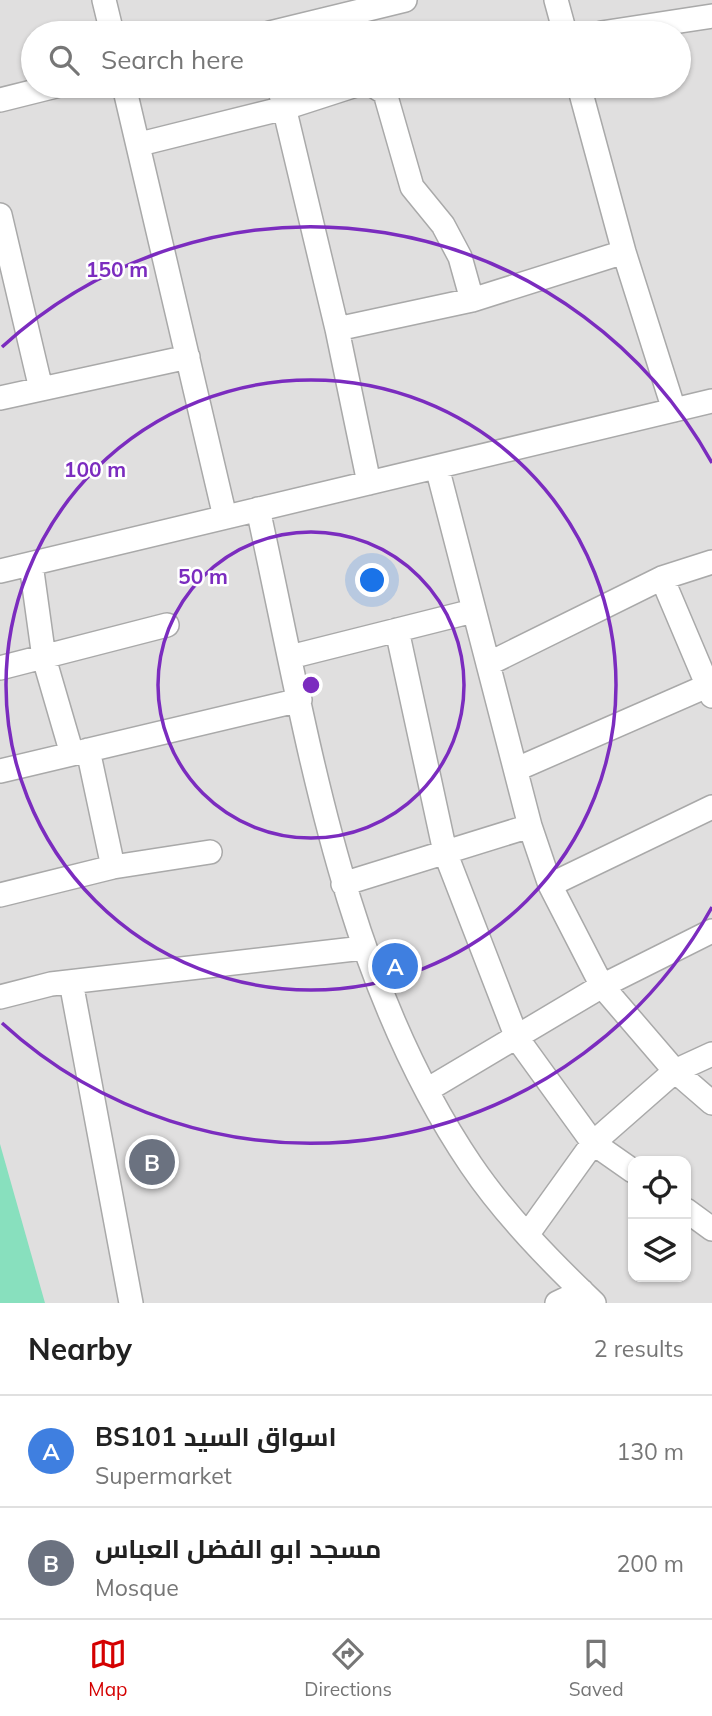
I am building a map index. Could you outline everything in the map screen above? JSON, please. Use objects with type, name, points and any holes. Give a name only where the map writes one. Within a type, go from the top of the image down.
[{"type":"street","points":[[104,0],[109,21]]},
{"type":"street","points":[[319,21],[405,0]]},
{"type":"street","points":[[556,0],[562,21]]},
{"type":"street","points":[[679,21],[712,16]]},
{"type":"street","points":[[0,100],[21,95]]},
{"type":"street","points":[[127,98],[225,517]]},
{"type":"street","points":[[140,144],[279,98]]},
{"type":"street","points":[[282,98],[337,329],[369,483]]},
{"type":"street","points":[[386,98],[412,187],[443,225],[460,257],[472,300]]},
{"type":"street","points":[[582,98],[624,252],[674,410]]},
{"type":"street","points":[[0,215],[41,389]]},
{"type":"street","points":[[337,329],[472,300],[624,252]]},
{"type":"street","points":[[0,398],[188,357]]},
{"type":"street","points":[[0,571],[712,401]]},
{"type":"street","points":[[438,467],[530,826],[550,885],[602,986],[676,1071],[712,1103]]},
{"type":"street","points":[[258,509],[343,884],[363,947],[427,1090],[471,1165],[527,1235],[588,1297]]},
{"type":"street","points":[[488,664],[662,578],[712,562]]},
{"type":"street","points":[[31,564],[44,658],[80,752],[113,867]]},
{"type":"street","points":[[517,769],[710,691],[662,578]]},
{"type":"street","points":[[290,657],[473,611]]},
{"type":"street","points":[[0,668],[167,625]]},
{"type":"street","points":[[397,630],[445,852],[517,1038],[593,1143],[628,1168]]},
{"type":"street","points":[[0,771],[300,700]]},
{"type":"street","points":[[550,885],[712,807]]},
{"type":"street","points":[[343,884],[530,826]]},
{"type":"street","points":[[0,895],[113,867],[210,852]]},
{"type":"street","points":[[427,1090],[602,986],[712,931]]},
{"type":"street","points":[[0,998],[71,982],[363,947]]},
{"type":"street","points":[[71,982],[131,1303]]},
{"type":"street","points":[[527,1235],[593,1143],[676,1071],[712,1054]]},
{"type":"street","points":[[691,1214],[712,1229]]},
{"type":"street","points":[[557,1303],[588,1297]]},
{"type":"shaded area","points":[[0,0],[712,0],[712,1303],[0,1303]]},
{"type":"green space","points":[[0,1144],[45,1303],[0,1303]]},
{"type":"place","name":"BS101 اسواق السيد","points":[[395,966]]},
{"type":"place","name":"مسجد ابو الفضل العباس","points":[[152,1162]]}]
